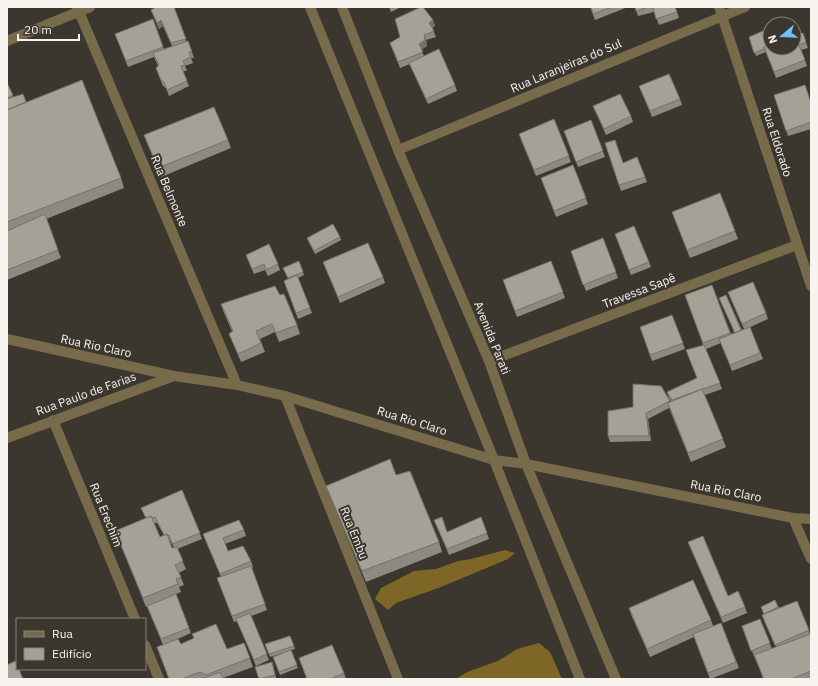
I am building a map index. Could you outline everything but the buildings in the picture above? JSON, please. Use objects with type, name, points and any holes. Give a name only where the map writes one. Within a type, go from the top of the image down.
[{"type":"street","points":[[7,41],[78,9],[90,7]]},
{"type":"street","points":[[310,7],[494,460],[580,679]]},
{"type":"street","name":"Avenida Parati","points":[[342,7],[398,150],[489,361],[526,464],[616,679]]},
{"type":"street","name":"Rua Laranjeiras do Sul","points":[[398,150],[720,11],[745,7]]},
{"type":"street","name":"Rua Belmonte","points":[[78,9],[237,385]]},
{"type":"street","name":"Rua Eldorado","points":[[720,11],[811,286]]},
{"type":"street","name":"Travessa Sapê","points":[[489,361],[797,245]]},
{"type":"street","name":"Rua Rio Claro","points":[[7,339],[174,376],[237,385],[285,396],[494,460],[526,464],[793,518],[811,519]]},
{"type":"street","name":"Rua Paulo de Farias","points":[[7,438],[174,376]]},
{"type":"street","name":"Rua Embu","points":[[285,396],[398,679]]},
{"type":"street","name":"Rua Erechim","points":[[53,420],[134,618]]},
{"type":"street","points":[[793,518],[811,559]]},
{"type":"street","points":[[146,647],[159,679]]},
{"type":"shaded area","points":[[505,550],[515,553],[508,559],[441,587],[396,603],[388,610],[375,599],[381,588],[414,571],[436,569],[458,561]]},
{"type":"shaded area","points":[[539,643],[550,652],[562,679],[456,679],[467,672],[498,661],[517,649]]}]
